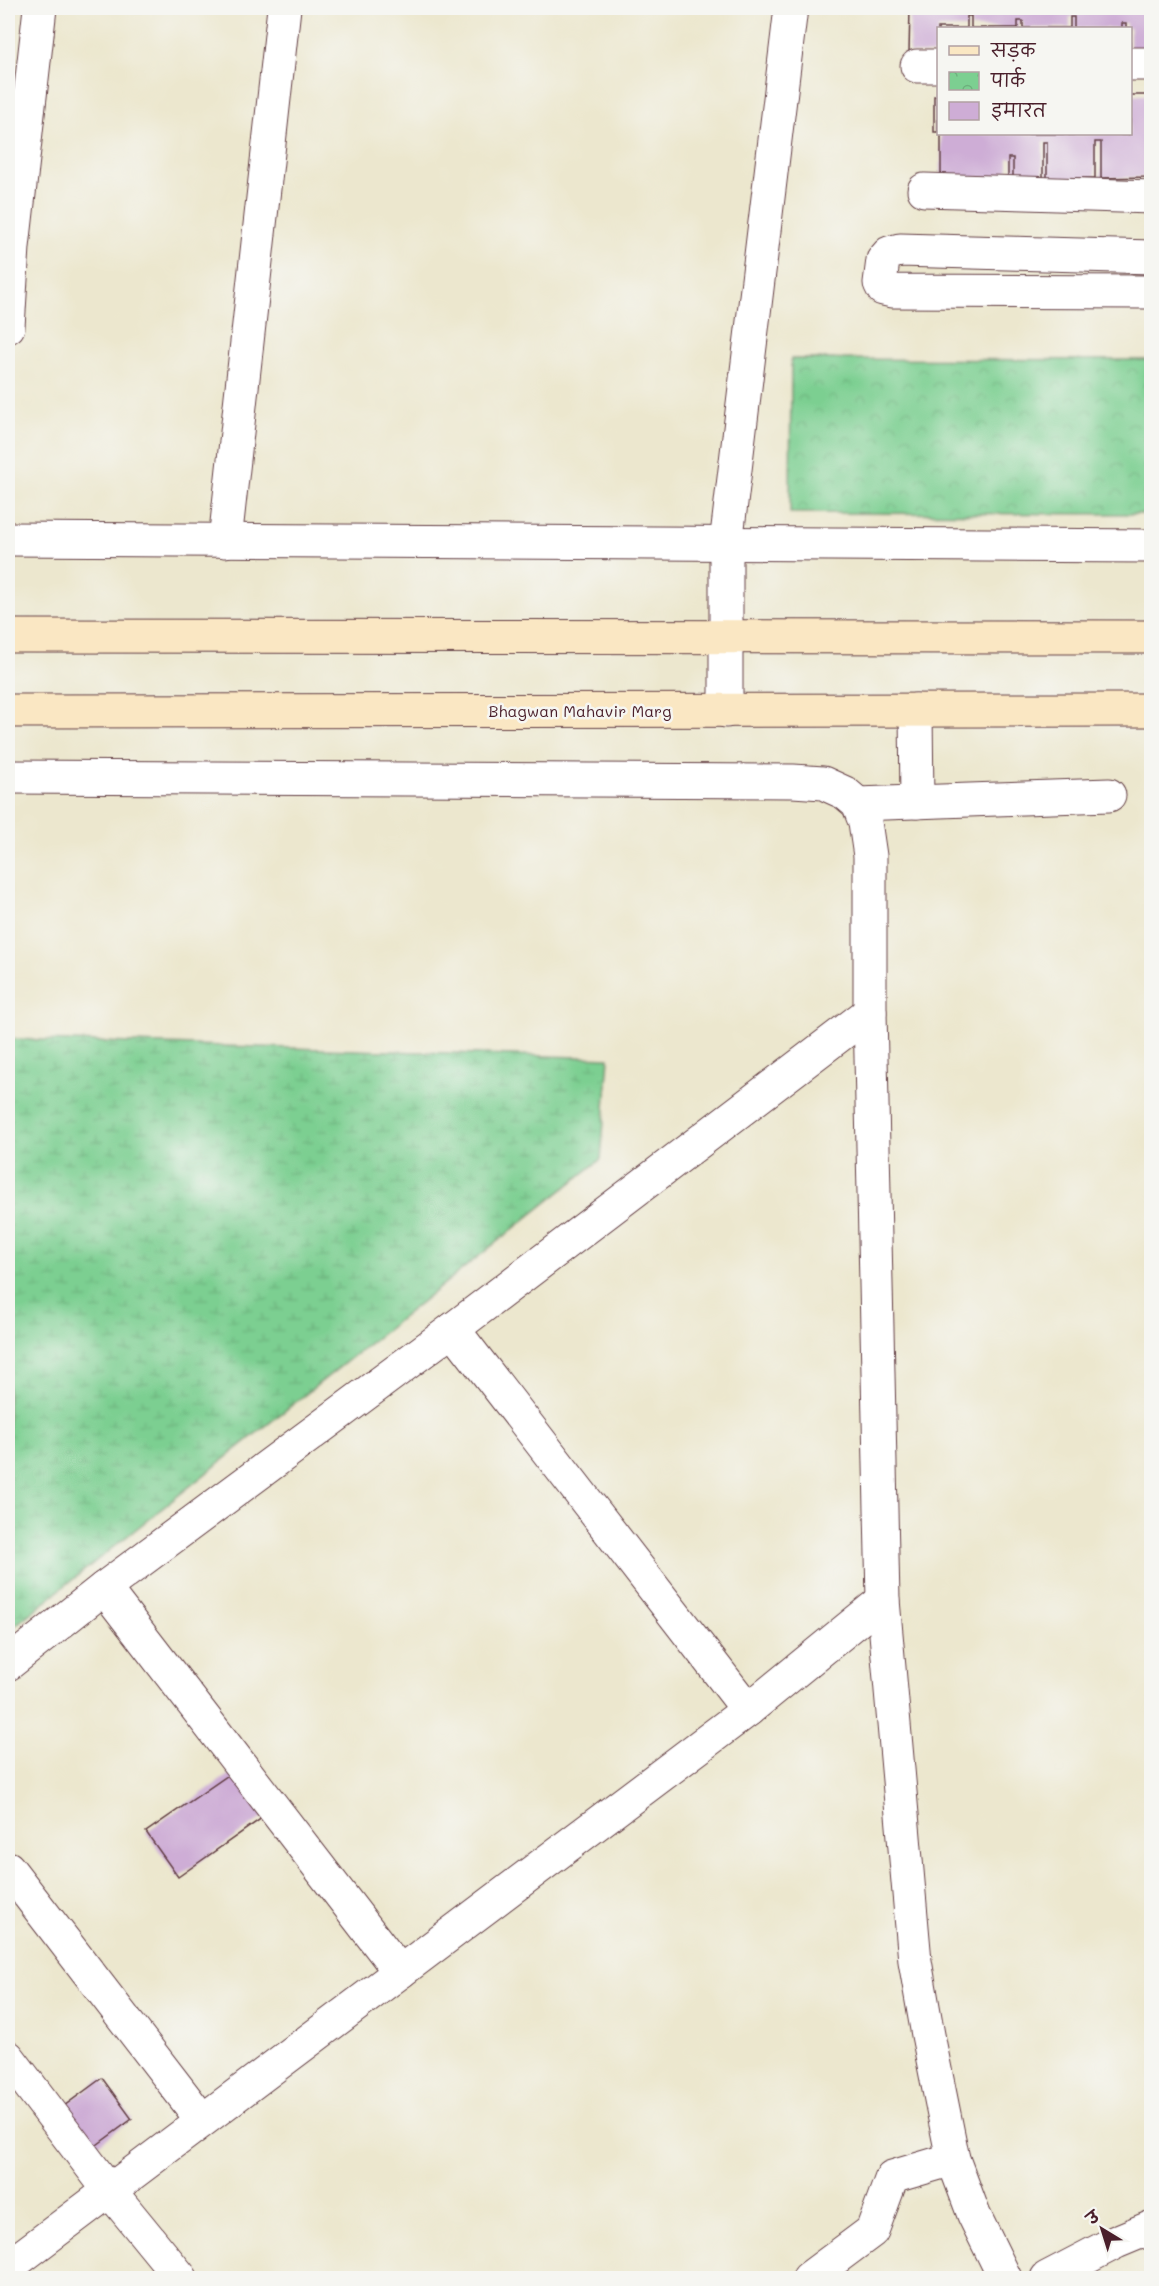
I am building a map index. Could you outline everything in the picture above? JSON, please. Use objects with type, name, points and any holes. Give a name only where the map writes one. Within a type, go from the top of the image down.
[{"type":"main road","points":[[8,636],[1152,637]]},
{"type":"main road","name":"Bhagwan Mahavir Marg","points":[[8,711],[1152,710]]},
{"type":"street","points":[[8,327],[13,247],[40,8]]},
{"type":"street","points":[[225,541],[285,8]]},
{"type":"street","points":[[726,711],[726,544],[791,8]]},
{"type":"street","points":[[1132,64],[1152,64]]},
{"type":"street","points":[[924,190],[1152,196]]},
{"type":"street","points":[[1152,257],[900,250],[889,253],[883,260],[880,283],[884,289],[892,291],[1152,292]]},
{"type":"street","points":[[8,539],[1152,546]]},
{"type":"street","points":[[916,710],[917,802]]},
{"type":"street","points":[[8,777],[793,781],[823,783],[845,793],[858,804],[865,822],[870,856],[870,1012],[883,1600],[915,1961],[953,2159],[974,2215],[1005,2278]]},
{"type":"street","points":[[858,804],[1109,795]]},
{"type":"street","points":[[8,1664],[104,1588],[453,1329],[870,1012]]},
{"type":"street","points":[[453,1329],[748,1710]]},
{"type":"street","points":[[104,1588],[400,1971]]},
{"type":"street","points":[[8,2267],[748,1710],[883,1600]]},
{"type":"street","points":[[8,1868],[202,2120]]},
{"type":"street","points":[[8,2057],[109,2190],[181,2278]]},
{"type":"street","points":[[809,2278],[872,2231],[892,2177],[953,2159]]},
{"type":"street","points":[[1047,2278],[1116,2242],[1152,2227]]},
{"type":"green space","points":[[791,359],[1151,360],[1151,514],[790,513]]},
{"type":"green space","points":[[8,1039],[609,1058],[601,1159],[8,1631]]},
{"type":"building","points":[[910,8],[1045,8],[1045,10],[1050,10],[1050,8],[1095,8],[1095,11],[1099,8],[1152,8],[1152,58],[1132,58],[1132,27],[1126,27],[1126,23],[1122,23],[1122,27],[1074,27],[1074,17],[1070,17],[1070,27],[1023,27],[1023,21],[1018,21],[1018,27],[971,27],[971,16],[967,16],[967,27],[937,27],[937,54],[909,53]]},
{"type":"building","points":[[1132,95],[1152,95],[1152,143],[1148,143],[1148,177],[1101,178],[1101,142],[1095,142],[1095,178],[1047,178],[1047,142],[1043,142],[1043,178],[1013,183],[1013,158],[1008,158],[1008,179],[941,176],[941,135],[1132,135]]},
{"type":"building","points":[[934,96],[937,96],[937,132],[934,132]]},
{"type":"building","points":[[237,1769],[269,1813],[178,1877],[146,1832]]},
{"type":"building","points":[[102,2078],[132,2119],[90,2150],[60,2109]]}]
